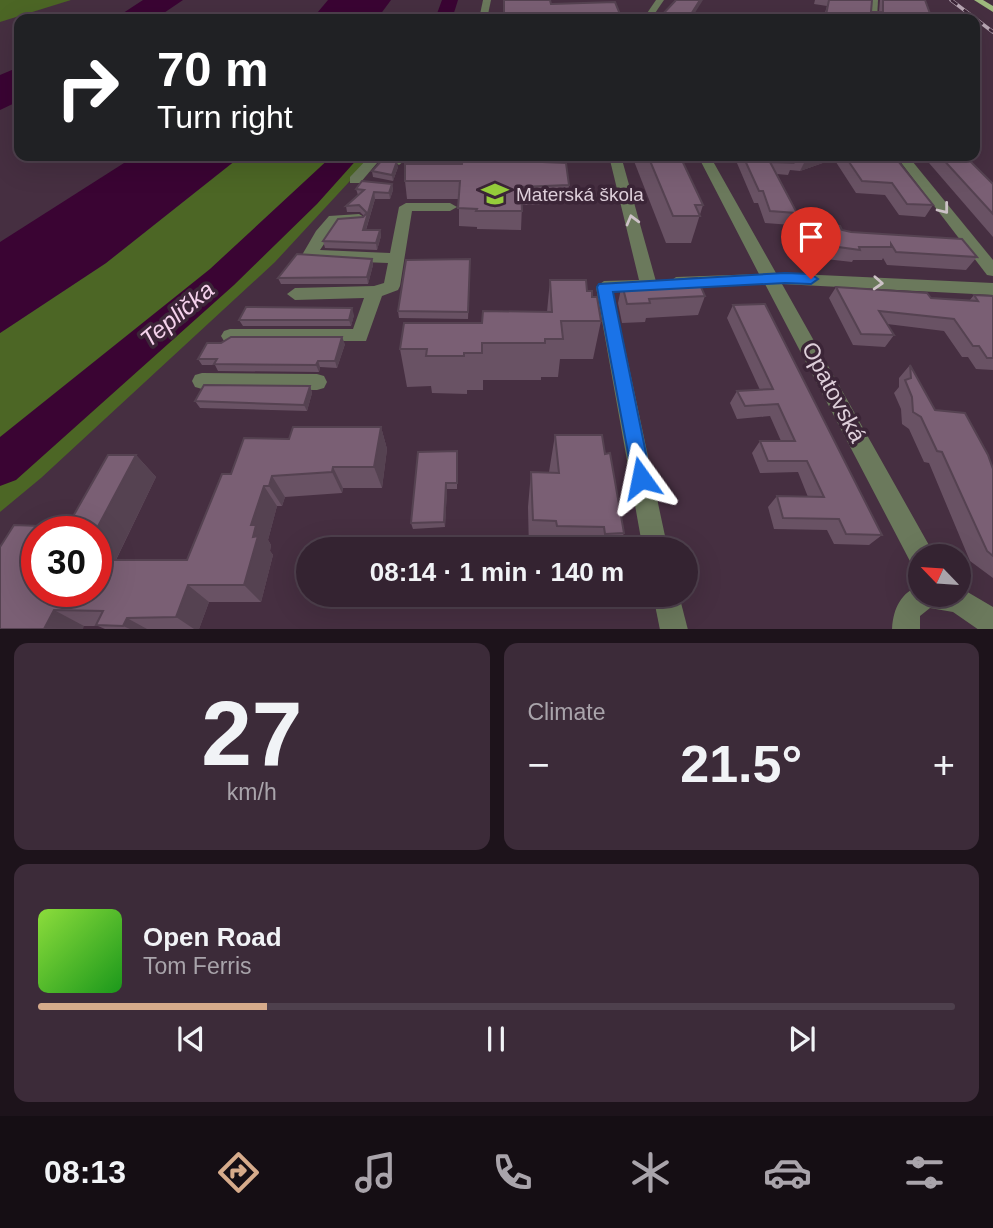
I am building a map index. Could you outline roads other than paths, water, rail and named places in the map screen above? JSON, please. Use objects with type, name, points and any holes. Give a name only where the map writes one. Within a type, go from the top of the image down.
[{"type":"main road","points":[[978,0],[993,10]]},
{"type":"street","points":[[368,182],[355,180],[372,161]]},
{"type":"street","points":[[616,161],[649,285]]},
{"type":"street","name":"Opatovská","points":[[707,161],[915,544]]},
{"type":"street","points":[[906,161],[993,271]]},
{"type":"street","points":[[295,294],[375,292],[392,286],[406,207],[450,207]]},
{"type":"street","points":[[359,218],[334,219],[321,234],[310,255],[397,258]]},
{"type":"street","points":[[653,537],[604,287],[772,278],[993,289]]},
{"type":"street","points":[[230,336],[360,336],[375,292]]},
{"type":"street","points":[[202,381],[317,382]]},
{"type":"street","points":[[669,607],[674,629]]},
{"type":"street","points":[[906,629],[910,607]]},
{"type":"street","points":[[971,607],[993,623]]},
{"type":"waterway","name":"Teplička","points":[[446,14],[450,0]]},
{"type":"waterway","name":"Teplička","points":[[0,465],[222,277],[307,198],[342,161]]},
{"type":"railway","points":[[951,0],[969,14]]},
{"type":"railway","points":[[980,22],[993,32]]},
{"type":"place","name":"Materská škola","points":[[495,194]]}]
